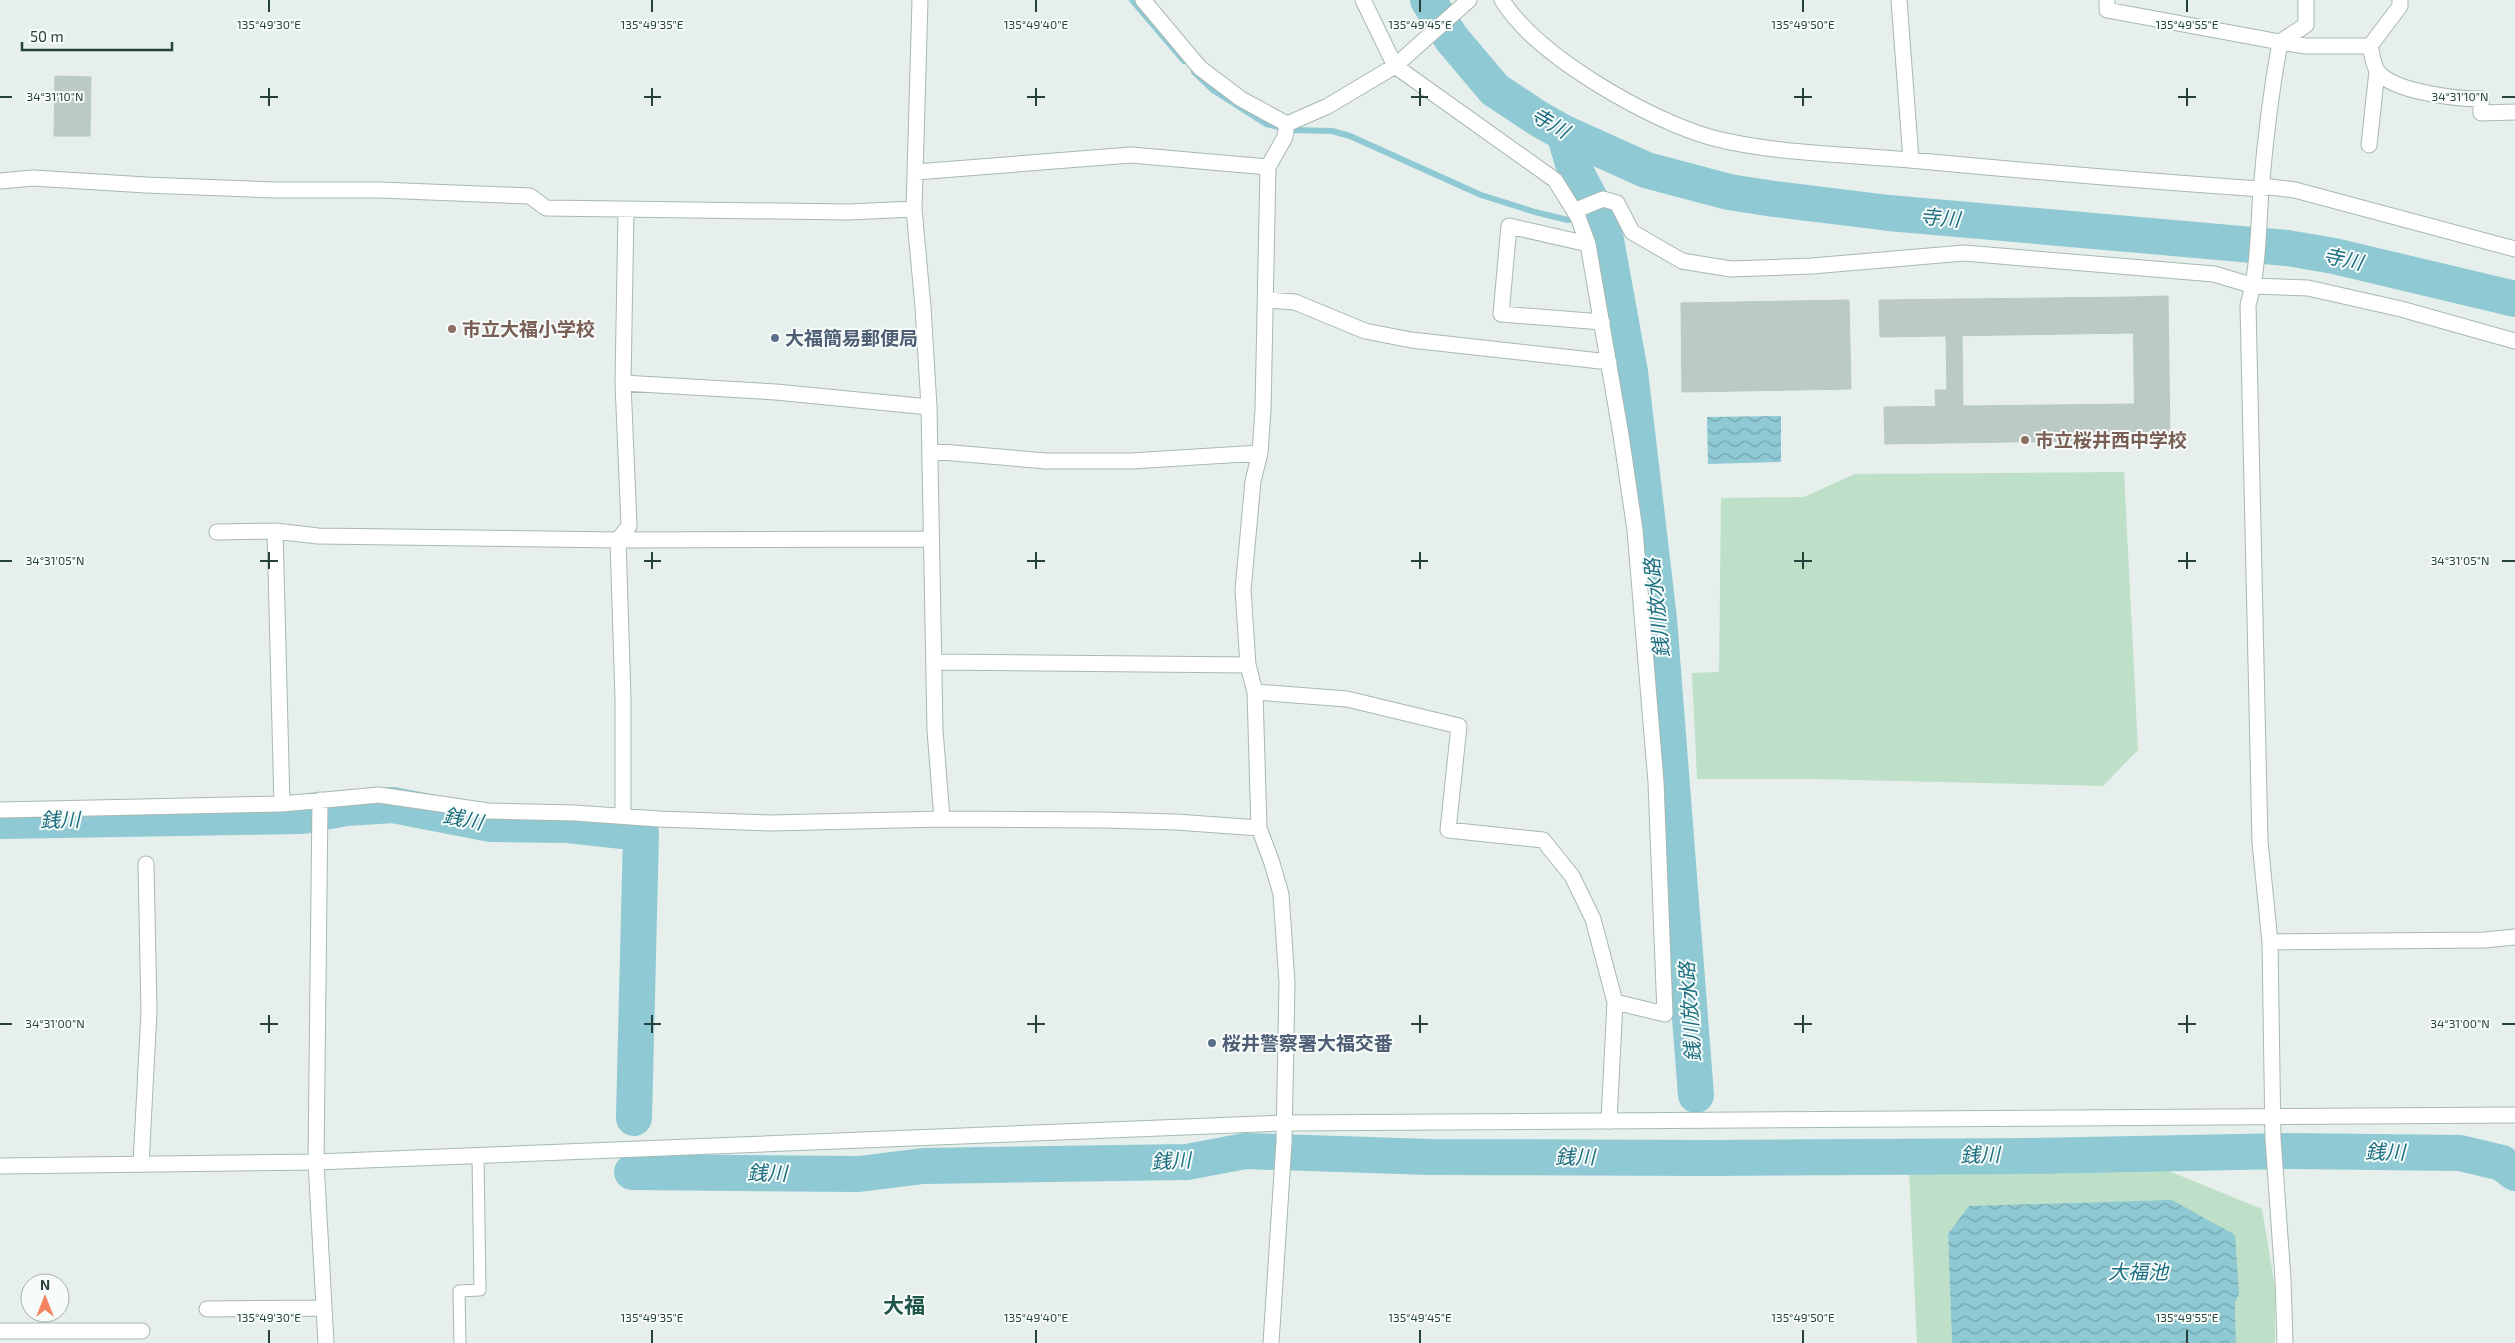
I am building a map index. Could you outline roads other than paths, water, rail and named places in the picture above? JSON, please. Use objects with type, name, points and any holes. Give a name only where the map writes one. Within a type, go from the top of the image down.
[{"type":"street","points":[[920,0],[914,209],[923,307],[929,407],[935,730],[942,819]]},
{"type":"street","points":[[1143,0],[1200,68],[1286,130]]},
{"type":"street","points":[[1363,0],[1400,62],[1555,180],[1581,225],[1610,362],[1635,530],[1656,782],[1665,1014],[1615,1002]]},
{"type":"street","points":[[1271,1343],[1284,1142],[1287,984],[1280,894],[1272,863],[1259,828],[1255,692],[1248,665],[1243,590],[1253,481],[1260,453],[1263,410],[1268,167],[1286,130],[1400,62],[1469,0]]},
{"type":"street","points":[[1502,0],[1528,33],[1540,44],[1614,94],[1657,117],[1712,138],[1772,149],[1911,160],[2261,196]]},
{"type":"street","points":[[1899,0],[1911,160]]},
{"type":"street","points":[[2107,0],[2108,10],[2280,42],[2306,46],[2370,46]]},
{"type":"street","points":[[2285,1343],[2283,1279],[2274,1166],[2270,942],[2260,842],[2248,305],[2254,280],[2274,74],[2280,42],[2306,25],[2306,0]]},
{"type":"street","points":[[2370,46],[2400,6],[2400,0]]},
{"type":"street","points":[[2369,145],[2377,72],[2370,46]]},
{"type":"street","points":[[2377,72],[2395,84],[2450,98],[2481,99],[2481,112],[2515,112]]},
{"type":"street","points":[[916,172],[1130,155],[1268,167]]},
{"type":"street","points":[[0,180],[33,178],[255,189],[459,192],[530,196],[546,208],[848,212],[914,209]]},
{"type":"street","points":[[2261,196],[2270,187],[2295,190],[2515,249]]},
{"type":"street","points":[[1602,322],[1501,314],[1509,226],[1581,225],[1603,199],[1617,203],[1632,232],[1682,261],[1731,269],[1812,266],[1964,253],[2214,274],[2308,288],[2401,309],[2515,341]]},
{"type":"street","points":[[623,816],[623,699],[618,540],[629,526],[623,383],[626,210]]},
{"type":"street","points":[[1265,300],[1295,302],[1365,331],[1411,340],[1610,362]]},
{"type":"street","points":[[623,383],[776,392],[929,407]]},
{"type":"street","points":[[930,451],[1046,461],[1131,461],[1260,453]]},
{"type":"street","points":[[275,531],[282,804]]},
{"type":"street","points":[[217,532],[275,531],[318,536],[618,540],[930,539]]},
{"type":"street","points":[[934,662],[1248,665]]},
{"type":"street","points":[[1255,692],[1347,698],[1460,726],[1448,830],[1544,840],[1572,876],[1594,919],[1615,1002],[1609,1121]]},
{"type":"street","points":[[0,810],[282,804],[379,795],[488,811],[659,819],[771,823],[942,819],[1176,822],[1259,828]]},
{"type":"street","points":[[320,800],[316,1162],[326,1343]]},
{"type":"street","points":[[141,1164],[150,1012],[146,864]]},
{"type":"street","points":[[2270,942],[2484,940],[2515,937]]},
{"type":"street","points":[[0,1166],[316,1162],[1284,1123],[2515,1114]]},
{"type":"street","points":[[207,1309],[324,1308]]},
{"type":"street","points":[[0,1331],[142,1331]]},
{"type":"lane","points":[[460,1343],[459,1292],[480,1290],[478,1156]]},
{"type":"water","points":[[1781,416],[1781,462],[1708,464],[1707,417]]},
{"type":"water","name":"大福池","points":[[2172,1200],[2235,1235],[2239,1294],[2235,1303],[2236,1343],[1952,1343],[1948,1234],[1969,1206]]},
{"type":"waterway","points":[[1132,0],[1184,61]]},
{"type":"waterway","name":"寺川","points":[[1428,0],[1451,38],[1495,90],[1564,133],[1646,170],[1729,192],[1889,213],[2287,248],[2334,256],[2515,299]]},
{"type":"waterway","points":[[1194,72],[1213,90],[1266,124],[1291,130],[1332,131],[1350,136],[1481,195],[1535,212],[1568,220],[1598,214]]},
{"type":"waterway","name":"銭川放水路","points":[[1564,133],[1575,170],[1598,214],[1606,240],[1630,372],[1659,619],[1696,1095]]},
{"type":"waterway","name":"銭川","points":[[0,821],[302,816],[346,808],[393,805],[491,824],[568,825],[641,833],[634,1118]]},
{"type":"waterway","name":"銭川","points":[[632,1172],[859,1174],[923,1166],[1187,1162],[1245,1151],[1430,1157],[1709,1158],[2029,1156],[2290,1151],[2460,1153],[2502,1163],[2515,1173]]},
{"type":"place","name":"市立大福小学校","points":[[452,329]]},
{"type":"place","name":"大福簡易郵便局","points":[[775,338]]},
{"type":"place","name":"市立桜井西中学校","points":[[2025,440]]},
{"type":"place","name":"桜井警察署大福交番","points":[[1212,1043]]},
{"type":"district","name":"大福","points":[[904,1306]]}]
